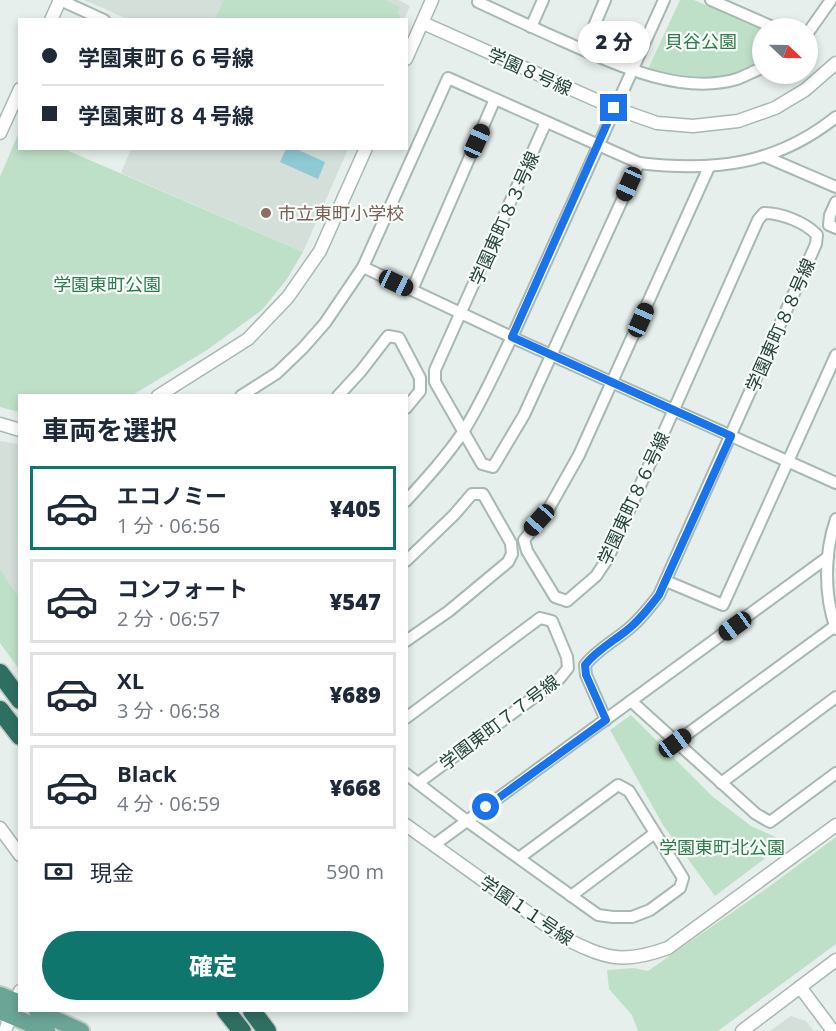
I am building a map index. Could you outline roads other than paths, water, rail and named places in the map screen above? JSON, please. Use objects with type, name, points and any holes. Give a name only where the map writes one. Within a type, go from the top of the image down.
[{"type":"highway","points":[[0,673],[18,697]]},
{"type":"highway","points":[[0,710],[18,733]]},
{"type":"highway","points":[[227,1012],[242,1031]]},
{"type":"highway","points":[[253,1012],[267,1031]]},
{"type":"main road","points":[[0,995],[12,1009],[47,1031]]},
{"type":"main road","points":[[39,1012],[81,1031]]},
{"type":"street","points":[[52,18],[60,0],[100,18]]},
{"type":"street","points":[[408,55],[432,0]]},
{"type":"street","points":[[479,0],[478,3],[632,70],[670,80],[706,83],[737,79],[752,72]]},
{"type":"street","points":[[531,27],[543,0]]},
{"type":"street","points":[[584,50],[605,0]]},
{"type":"street","points":[[408,499],[435,470],[463,432],[512,337],[601,146],[614,108],[664,0]]},
{"type":"street","points":[[711,0],[752,18]]},
{"type":"street","points":[[818,18],[831,0]]},
{"type":"street","name":"学園８号線","points":[[423,23],[614,108],[657,123],[693,126],[738,121],[775,108],[805,90],[836,63]]},
{"type":"street","points":[[244,394],[278,373],[303,348],[325,323],[363,267],[448,78],[639,163],[671,167],[709,167],[764,156],[787,149],[836,117]]},
{"type":"street","points":[[412,290],[495,99]]},
{"type":"street","points":[[0,133],[15,110]]},
{"type":"street","name":"学園東町８３号線","points":[[463,432],[435,382],[435,370],[546,122]]},
{"type":"street","points":[[161,394],[248,339],[288,297],[320,251],[365,150]]},
{"type":"street","points":[[764,156],[836,188]]},
{"type":"street","points":[[463,432],[482,464],[493,466],[524,415],[639,163]]},
{"type":"street","points":[[613,382],[709,167]]},
{"type":"street","points":[[836,202],[830,215],[829,225],[836,228]]},
{"type":"street","name":"学園東町８８号線","points":[[675,410],[758,220],[764,213],[774,213],[809,228],[817,235],[816,244],[731,436]]},
{"type":"street","points":[[363,267],[836,483]]},
{"type":"street","points":[[340,394],[388,336],[399,338],[420,378],[420,391],[408,406]]},
{"type":"street","points":[[666,581],[723,605],[836,355]]},
{"type":"street","name":"学園東町８６号線","points":[[613,382],[579,455],[554,500],[524,540],[527,551],[555,597],[567,601],[596,576],[608,558],[675,410]]},
{"type":"street","points":[[0,424],[18,429]]},
{"type":"street","points":[[606,720],[586,675],[585,665],[592,656],[628,630],[659,595],[731,436]]},
{"type":"street","points":[[408,559],[454,515],[472,494],[483,494],[511,543],[512,554],[508,562],[408,640]]},
{"type":"street","points":[[675,743],[835,628],[827,580],[830,541],[836,519]]},
{"type":"street","points":[[434,845],[828,557]]},
{"type":"street","name":"学園東町７７号線","points":[[408,717],[540,618],[552,621],[567,657],[568,668],[560,678],[418,783]]},
{"type":"street","points":[[721,783],[836,697]]},
{"type":"street","points":[[631,701],[756,814],[770,822],[836,774]]},
{"type":"street","points":[[408,776],[467,821],[598,915],[632,917],[650,910],[680,888],[683,878],[629,791],[618,785],[519,858]]},
{"type":"street","name":"学園１１号線","points":[[408,826],[562,937],[613,958],[644,957],[668,948],[836,825]]},
{"type":"street","points":[[0,828],[18,852]]},
{"type":"street","points":[[571,896],[655,833]]},
{"type":"street","points":[[742,1031],[836,960]]},
{"type":"street","points":[[800,987],[833,1031]]},
{"type":"water","points":[[286,150],[298,150],[325,162],[318,179],[280,162]]},
{"type":"place","name":"市立東町小学校","points":[[266,213]]},
{"type":"park label","name":"貝谷公園","points":[[701,41]]},
{"type":"park label","name":"学園東町公園","points":[[107,284]]},
{"type":"park label","name":"学園東町北公園","points":[[722,847]]}]
